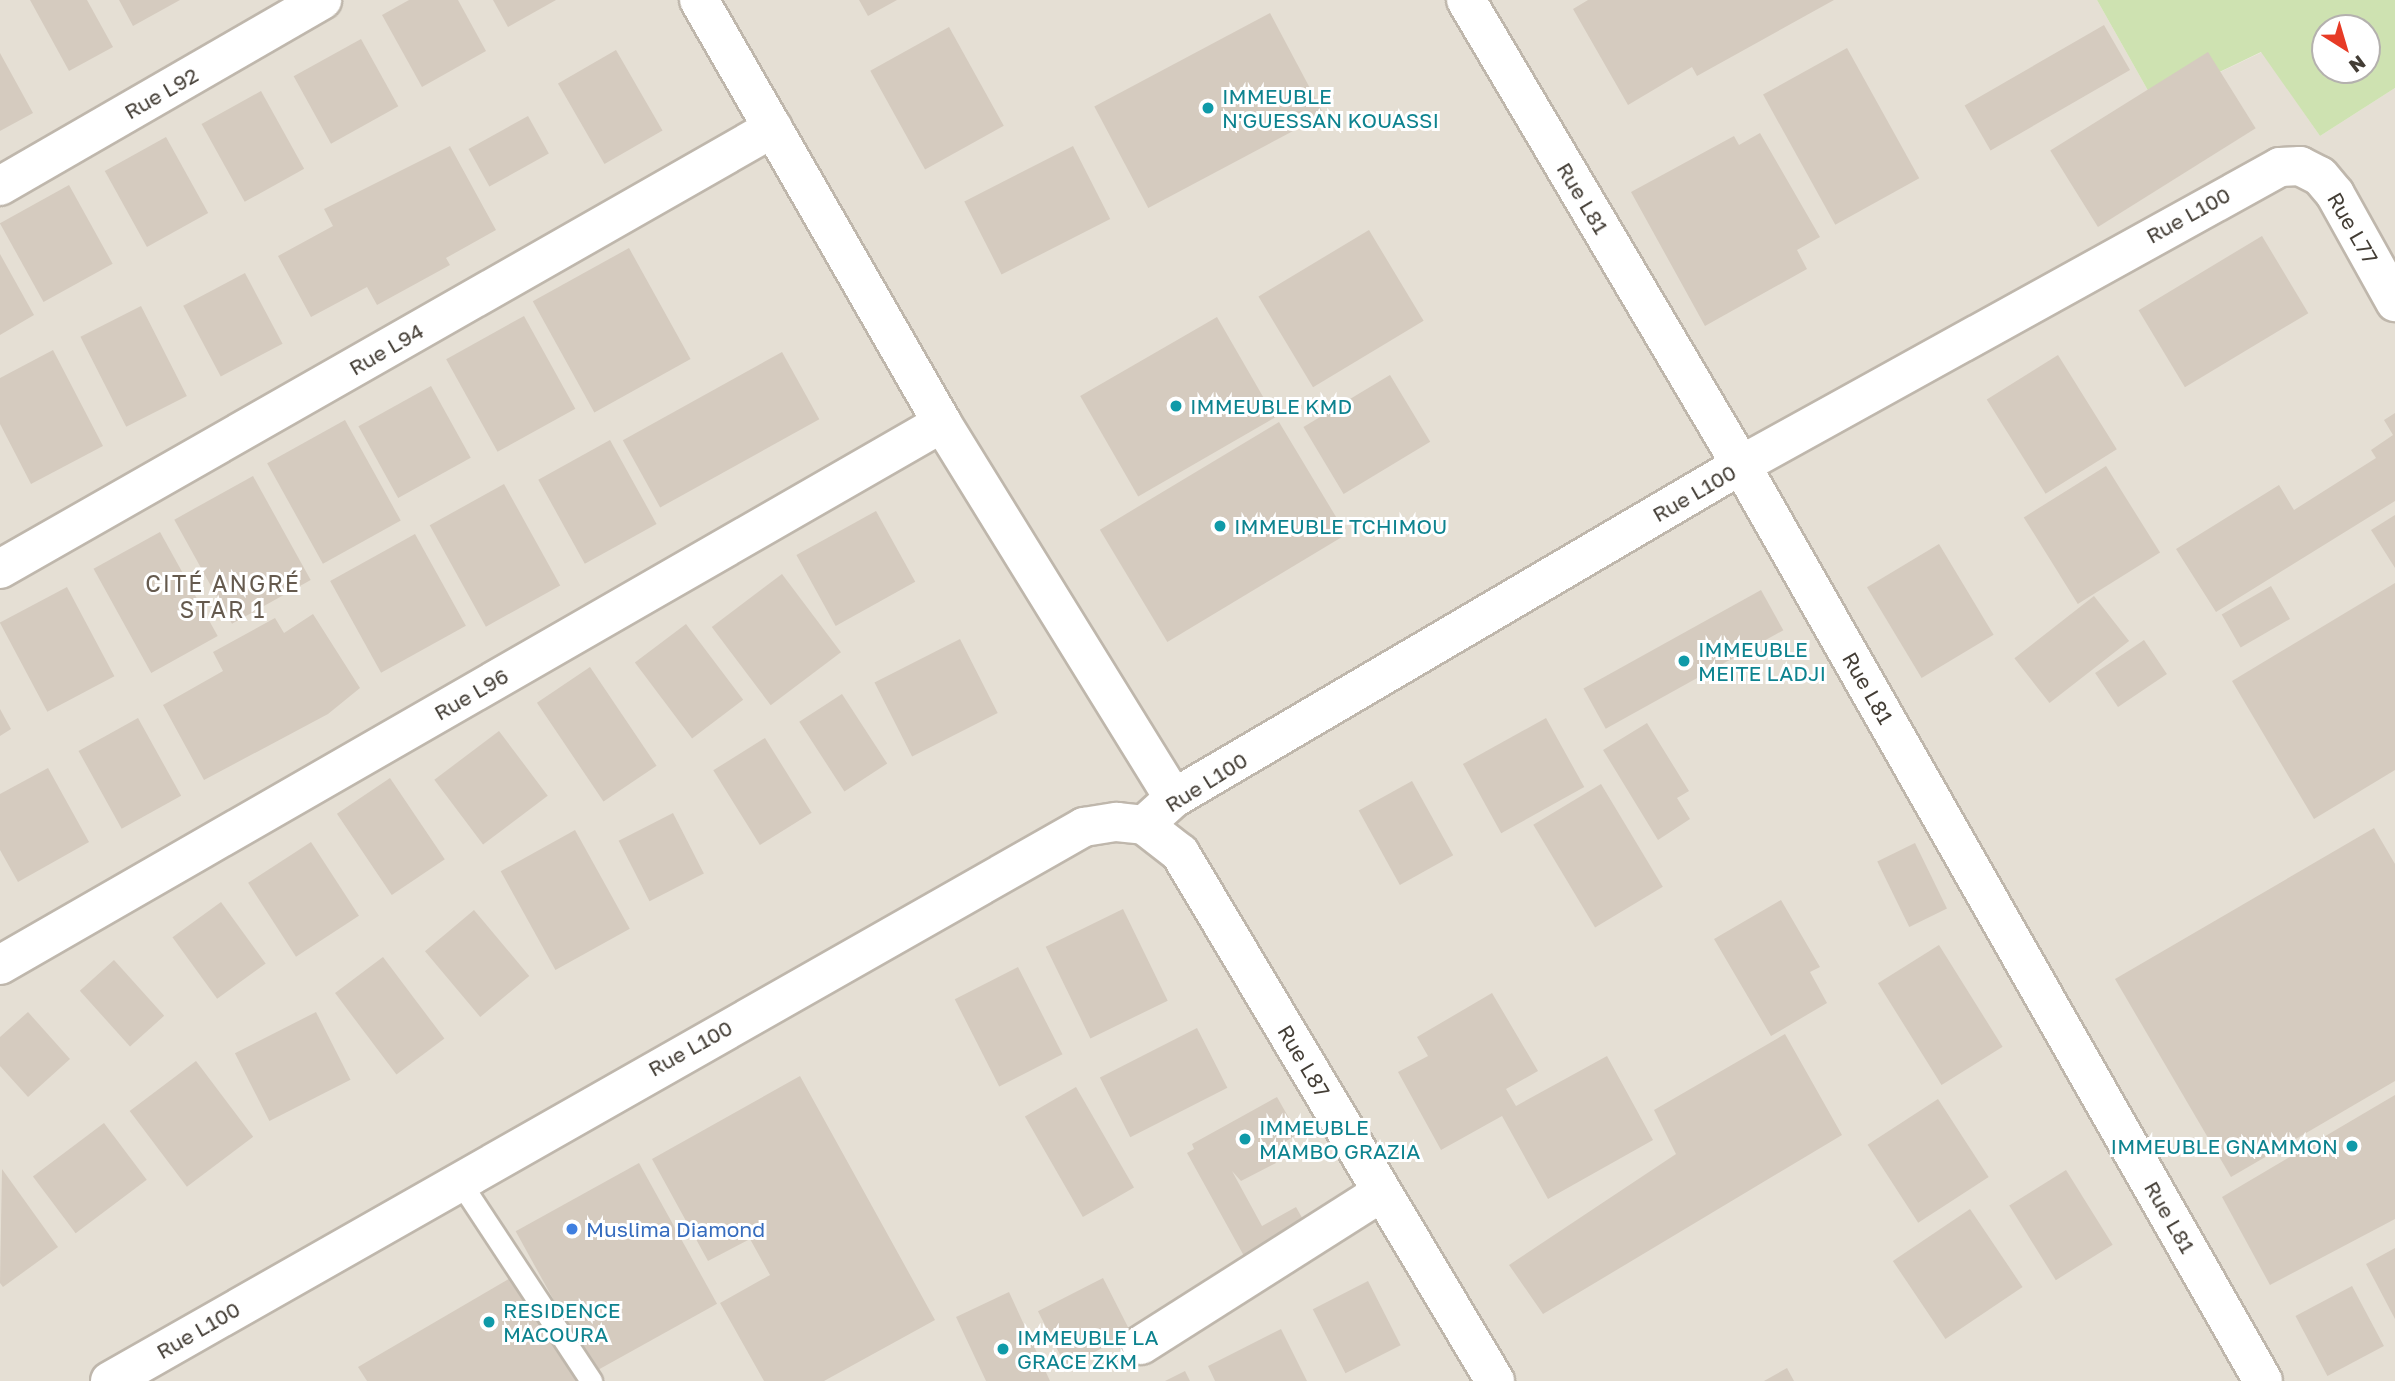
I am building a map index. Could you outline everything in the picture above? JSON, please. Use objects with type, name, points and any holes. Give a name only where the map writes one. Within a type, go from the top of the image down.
[{"type":"street","name":"Rue L92","points":[[0,186],[322,0]]},
{"type":"street","points":[[699,0],[942,423],[1174,798]]},
{"type":"street","name":"Rue L81","points":[[1466,0],[1741,465],[2263,1381]]},
{"type":"street","name":"Rue L94","points":[[0,569],[772,128]]},
{"type":"street","name":"Rue L100","points":[[110,1381],[458,1179],[1084,827],[1144,825],[1174,798],[1741,465],[2256,177],[2300,166]]},
{"type":"street","name":"Rue L77","points":[[2300,166],[2320,176],[2335,194],[2395,302]]},
{"type":"street","name":"Rue L96","points":[[0,965],[942,423]]},
{"type":"street","name":"Rue L87","points":[[1144,825],[1180,853],[1495,1381]]},
{"type":"street","points":[[1141,1345],[1382,1192]]},
{"type":"lane","points":[[458,1179],[591,1381]]},
{"type":"shaded area","points":[[0,0],[2097,0],[2155,103],[2262,52],[2320,136],[2395,88],[2395,1381],[0,1381]]},
{"type":"green space","points":[[2097,0],[2395,0],[2395,88],[2320,136],[2261,52],[2155,103]]},
{"type":"building","points":[[30,0],[87,0],[113,47],[69,71]]},
{"type":"building","points":[[119,0],[180,0],[133,26]]},
{"type":"building","points":[[409,0],[458,0],[486,51],[422,87],[382,15]]},
{"type":"building","points":[[493,0],[556,0],[508,27]]},
{"type":"building","points":[[859,0],[897,0],[868,16]]},
{"type":"building","points":[[1588,0],[1834,0],[1697,76],[1692,67],[1628,105],[1573,9]]},
{"type":"building","name":"IMMEUBLE N'GUESSAN KOUASSI","points":[[1270,13],[1324,115],[1148,208],[1094,106]]},
{"type":"building","points":[[2104,25],[2130,70],[1991,151],[1965,106]]},
{"type":"building","points":[[949,27],[1004,126],[925,169],[870,71]]},
{"type":"building","points":[[361,39],[398,106],[331,144],[294,76]]},
{"type":"building","points":[[1847,48],[1919,178],[1835,225],[1763,95]]},
{"type":"building","points":[[616,50],[662,131],[604,164],[558,84]]},
{"type":"building","points":[[2208,52],[2256,128],[2098,227],[2050,151]]},
{"type":"building","points":[[0,53],[33,113],[0,131]]},
{"type":"building","points":[[261,91],[304,169],[245,202],[202,124]]},
{"type":"building","points":[[528,116],[549,154],[489,187],[469,149]]},
{"type":"building","points":[[1760,133],[1820,237],[1797,250],[1807,269],[1705,326],[1631,192],[1734,136],[1739,145]]},
{"type":"building","points":[[166,137],[208,213],[147,247],[105,171]]},
{"type":"building","points":[[450,146],[496,230],[446,258],[450,265],[377,305],[367,287],[311,317],[278,256],[333,226],[324,209]]},
{"type":"building","points":[[1073,146],[1110,219],[1002,274],[964,201]]},
{"type":"building","points":[[69,185],[113,264],[44,302],[0,223]]},
{"type":"building","points":[[1369,230],[1424,321],[1313,387],[1258,296]]},
{"type":"building","points":[[2262,236],[2308,313],[2185,387],[2139,310]]},
{"type":"building","points":[[629,248],[691,359],[594,412],[533,301]]},
{"type":"building","points":[[0,254],[34,315],[0,335]]},
{"type":"building","points":[[245,273],[283,344],[221,376],[183,306]]},
{"type":"building","points":[[141,306],[187,396],[126,427],[80,337]]},
{"type":"building","points":[[524,316],[575,409],[498,452],[446,359]]},
{"type":"building","name":"IMMEUBLE KMD","points":[[1217,317],[1275,417],[1138,496],[1080,396]]},
{"type":"building","points":[[53,350],[103,446],[31,484],[0,424],[0,378]]},
{"type":"building","points":[[782,352],[819,419],[660,508],[623,440]]},
{"type":"building","points":[[2058,355],[2117,449],[2046,494],[1987,400]]},
{"type":"building","points":[[1390,375],[1430,442],[1344,494],[1303,427]]},
{"type":"building","points":[[431,386],[471,458],[398,498],[358,426]]},
{"type":"building","points":[[2395,413],[2395,501],[2216,612],[2176,549],[2279,485],[2294,510],[2376,458],[2371,450],[2393,435],[2384,420]]},
{"type":"building","points":[[345,420],[401,521],[323,564],[267,463]]},
{"type":"building","name":"IMMEUBLE TCHIMOU","points":[[1279,422],[1346,534],[1167,642],[1100,530]]},
{"type":"building","points":[[610,440],[657,524],[585,564],[538,480]]},
{"type":"building","points":[[2106,466],[2160,553],[2078,604],[2024,517]]},
{"type":"building","points":[[253,476],[311,580],[232,624],[174,520]]},
{"type":"building","points":[[504,484],[560,585],[486,627],[430,525]]},
{"type":"building","points":[[876,511],[915,582],[836,626],[796,555]]},
{"type":"building","points":[[2395,515],[2395,568],[2371,530]]},
{"type":"building","points":[[160,532],[218,636],[151,673],[94,569]]},
{"type":"building","points":[[415,534],[466,626],[381,673],[330,581]]},
{"type":"building","points":[[1939,544],[1994,635],[1922,678],[1867,587]]},
{"type":"building","points":[[782,574],[841,652],[771,705],[712,627]]},
{"type":"building","points":[[2395,583],[2395,770],[2314,819],[2232,681]]},
{"type":"building","points":[[2271,586],[2290,619],[2241,647],[2222,615]]},
{"type":"building","points":[[67,587],[114,676],[47,712],[0,623]]},
{"type":"building","name":"IMMEUBLE MEITE LADJI","points":[[1761,590],[1783,630],[1606,729],[1583,688]]},
{"type":"building","points":[[2094,596],[2129,641],[2050,703],[2014,658]]},
{"type":"building","points":[[313,614],[360,688],[328,714],[204,780],[163,705],[223,671],[213,652],[275,618],[284,633]]},
{"type":"building","points":[[686,624],[743,700],[692,738],[635,663]]},
{"type":"building","points":[[960,639],[998,713],[912,757],[874,683]]},
{"type":"building","points":[[2144,640],[2167,674],[2118,707],[2095,673]]},
{"type":"building","points":[[590,667],[657,766],[603,801],[537,703]]},
{"type":"building","points":[[842,694],[887,764],[844,791],[799,722]]},
{"type":"building","points":[[0,709],[11,729],[0,736]]},
{"type":"building","points":[[138,718],[181,796],[122,829],[79,751]]},
{"type":"building","points":[[1546,718],[1584,787],[1501,833],[1463,764]]},
{"type":"building","points":[[1647,723],[1689,791],[1677,798],[1690,819],[1658,840],[1603,750]]},
{"type":"building","points":[[499,731],[548,796],[483,844],[434,780]]},
{"type":"building","points":[[765,738],[812,813],[760,845],[713,770]]},
{"type":"building","points":[[48,768],[89,842],[18,882],[0,850],[0,794]]},
{"type":"building","points":[[390,778],[445,859],[392,895],[337,814]]},
{"type":"building","points":[[1412,781],[1453,855],[1400,885],[1359,811]]},
{"type":"building","points":[[1601,784],[1663,887],[1595,928],[1533,825]]},
{"type":"building","points":[[673,813],[704,874],[650,901],[619,841]]},
{"type":"building","points":[[2374,828],[2395,864],[2395,1081],[2231,1177],[2115,979]]},
{"type":"building","points":[[575,830],[630,929],[555,970],[501,871]]},
{"type":"building","points":[[311,842],[359,916],[296,957],[248,883]]},
{"type":"building","points":[[1915,843],[1947,909],[1909,927],[1877,861]]},
{"type":"building","points":[[1781,900],[1820,967],[1810,972],[1827,1003],[1771,1036],[1714,939]]},
{"type":"building","points":[[221,902],[266,963],[217,999],[172,937]]},
{"type":"building","points":[[1123,909],[1168,1001],[1090,1038],[1046,947]]},
{"type":"building","points":[[474,910],[529,976],[480,1017],[425,951]]},
{"type":"building","points":[[1939,945],[2003,1047],[1942,1085],[1878,983]]},
{"type":"building","points":[[383,957],[444,1038],[396,1075],[335,993]]},
{"type":"building","points":[[114,960],[164,1016],[130,1047],[80,991]]},
{"type":"building","points":[[1018,967],[1062,1054],[999,1087],[955,999]]},
{"type":"building","points":[[1492,993],[1538,1071],[1506,1089],[1516,1106],[1607,1056],[1653,1140],[1548,1199],[1502,1116],[1441,1150],[1398,1072],[1428,1056],[1417,1037]]},
{"type":"building","points":[[28,1012],[70,1059],[28,1097],[0,1066],[0,1037]]},
{"type":"building","points":[[316,1012],[351,1080],[269,1121],[235,1053]]},
{"type":"building","points":[[1197,1028],[1227,1088],[1130,1137],[1100,1077]]},
{"type":"building","points":[[1785,1034],[1842,1135],[1543,1314],[1509,1265],[1676,1154],[1654,1110]]},
{"type":"building","points":[[196,1061],[253,1137],[187,1187],[130,1111]]},
{"type":"building","points":[[800,1076],[935,1320],[824,1381],[764,1381],[720,1303],[770,1275],[750,1239],[708,1261],[652,1159]]},
{"type":"building","points":[[1076,1087],[1134,1187],[1083,1217],[1025,1116]]},
{"type":"building","name":"IMMEUBLE GNAMMON","points":[[2395,1095],[2395,1219],[2270,1285],[2222,1197]]},
{"type":"building","points":[[1277,1097],[1298,1134],[1269,1151],[1276,1163],[1241,1181],[1232,1171],[1262,1226],[1296,1207],[1305,1223],[1244,1256],[1187,1153],[1194,1149],[1192,1144]]},
{"type":"building","points":[[1938,1099],[1989,1177],[1918,1223],[1868,1145]]},
{"type":"building","points":[[104,1123],[147,1180],[76,1233],[33,1177]]},
{"type":"building","points":[[639,1163],[717,1304],[594,1372],[516,1231]]},
{"type":"building","points":[[2,1169],[58,1247],[3,1287],[0,1283]]},
{"type":"building","points":[[2066,1170],[2113,1245],[2056,1280],[2009,1206]]},
{"type":"building","points":[[1970,1209],[2023,1287],[1945,1339],[1893,1261]]},
{"type":"building","points":[[2395,1248],[2395,1319],[2366,1264]]},
{"type":"building","name":"RESIDENCE MACOURA","points":[[514,1276],[579,1381],[367,1381],[358,1367]]},
{"type":"building","points":[[1103,1278],[1131,1333],[1066,1366],[1038,1311]]},
{"type":"building","points":[[1368,1281],[1401,1345],[1345,1373],[1313,1309]]},
{"type":"building","points":[[2352,1286],[2384,1346],[2327,1376],[2295,1316]]},
{"type":"building","name":"IMMEUBLE LA GRACE ZKM","points":[[1009,1292],[1050,1381],[986,1381],[956,1317]]},
{"type":"building","points":[[1281,1329],[1307,1381],[1215,1381],[1208,1366]]},
{"type":"building","points":[[1787,1368],[1794,1381],[1764,1381]]},
{"type":"building","points":[[1185,1371],[1190,1381],[1165,1381]]},
{"type":"place","name":"IMMEUBLE N'GUESSAN KOUASSI","points":[[1208,108]]},
{"type":"place","name":"IMMEUBLE KMD","points":[[1176,406]]},
{"type":"place","name":"IMMEUBLE TCHIMOU","points":[[1220,526]]},
{"type":"place","name":"IMMEUBLE MEITE LADJI","points":[[1684,661]]},
{"type":"place","name":"IMMEUBLE MAMBO GRAZIA","points":[[1245,1139]]},
{"type":"place","name":"IMMEUBLE GNAMMON","points":[[2352,1146]]},
{"type":"place","name":"Muslima Diamond","points":[[572,1229]]},
{"type":"place","name":"RESIDENCE MACOURA","points":[[489,1322]]},
{"type":"place","name":"IMMEUBLE LA GRACE ZKM","points":[[1003,1349]]},
{"type":"district","name":"CITÉ ANGRÉ STAR 1","points":[[223,596]]}]
